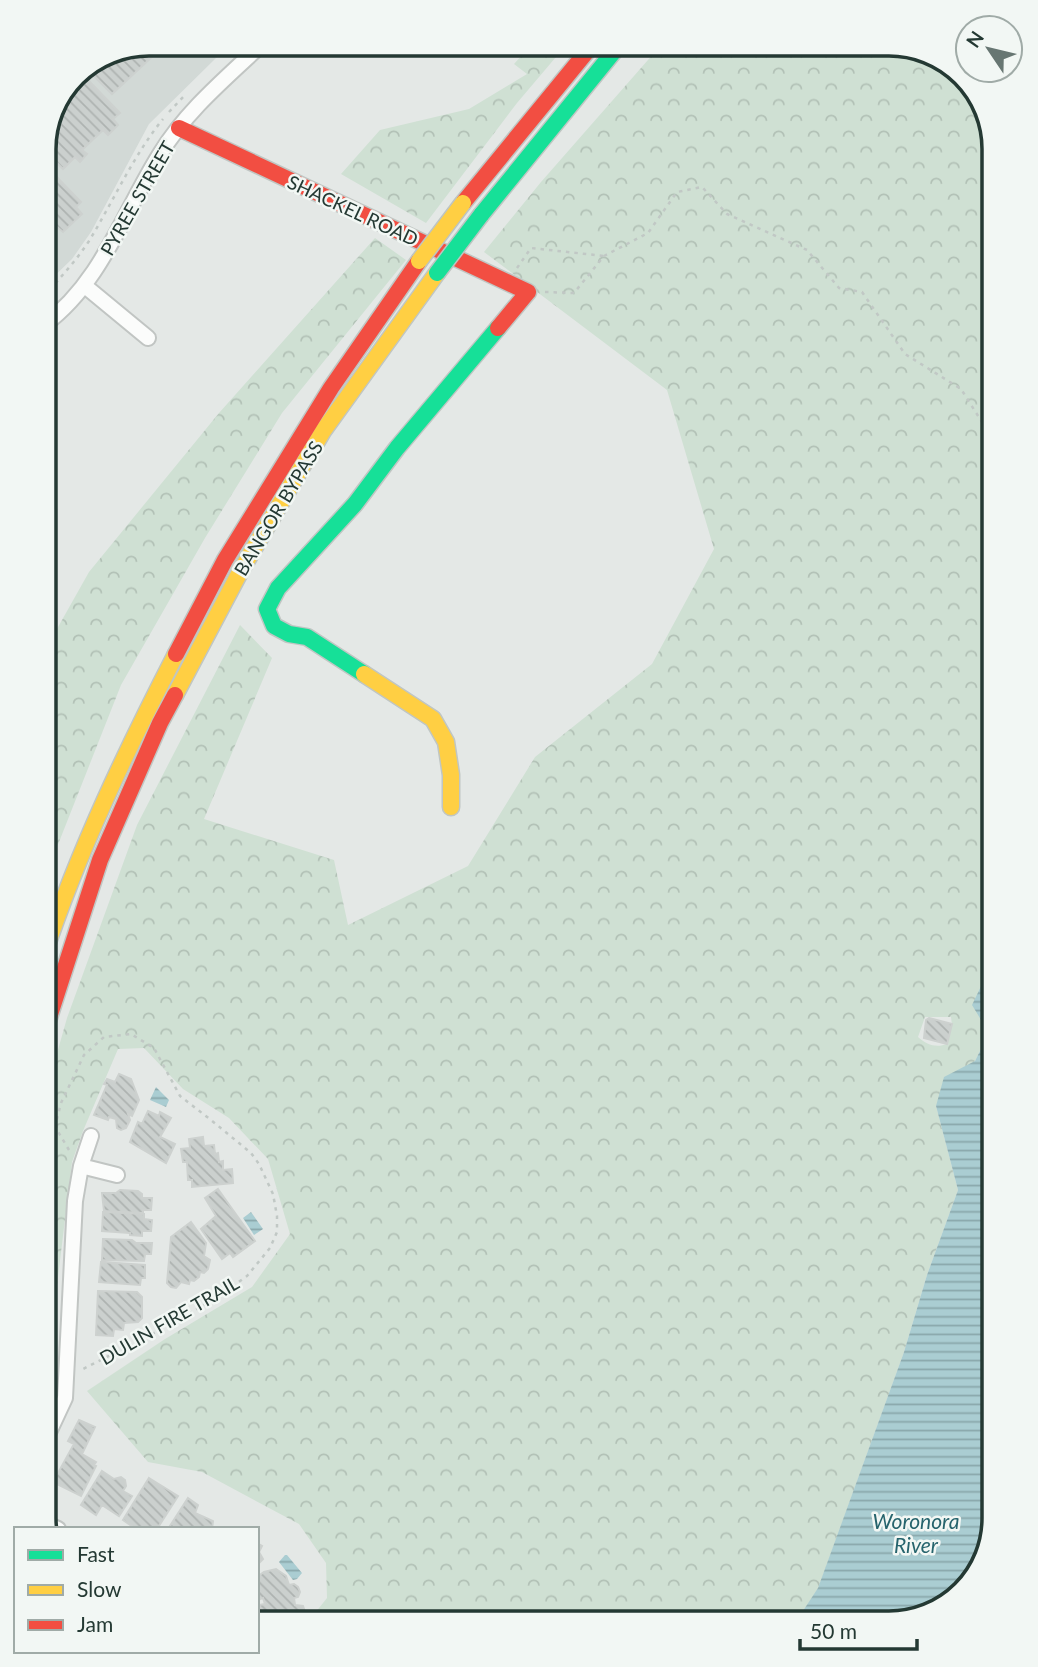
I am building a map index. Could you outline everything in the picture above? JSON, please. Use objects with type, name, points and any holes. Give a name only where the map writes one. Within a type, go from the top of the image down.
[{"type":"main road","name":"BANGOR BYPASS","points":[[56,918],[133,738],[225,560],[331,388],[419,261],[583,56]]},
{"type":"main road","name":"BANGOR BYPASS","points":[[56,996],[100,860],[160,723],[240,572],[323,431],[437,272],[610,56]]},
{"type":"main road","name":"SHACKEL ROAD","points":[[179,128],[528,292]]},
{"type":"main road","points":[[451,807],[451,775],[446,742],[433,719],[307,637],[289,634],[274,626],[267,609],[278,588],[355,504],[397,448],[528,292]]},
{"type":"street","name":"PYREE STREET","points":[[56,316],[85,286],[109,248],[156,160],[179,128],[250,56]]},
{"type":"street","points":[[85,286],[148,338]]},
{"type":"street","points":[[56,1417],[65,1398],[67,1377],[75,1201],[81,1166],[91,1136]]},
{"type":"street","points":[[81,1166],[117,1175]]},
{"type":"path","points":[[528,292],[574,292],[604,256],[648,233],[677,192],[702,187],[727,214],[807,250],[839,288],[862,292],[905,355],[961,389],[982,423]]},
{"type":"path","points":[[508,282],[531,248],[604,256]]},
{"type":"path","name":"DULIN FIRE TRAIL","points":[[67,1377],[216,1298],[247,1276],[270,1248],[277,1232],[272,1194],[259,1164],[251,1153],[180,1096],[154,1048],[131,1034],[104,1037],[83,1055],[61,1103],[57,1130],[81,1166]]},
{"type":"shaded area","points":[[149,56],[214,56],[216,58],[149,124],[91,232],[72,259],[56,274],[56,143],[59,125],[75,92],[102,68],[119,61]]},
{"type":"green space","points":[[521,56],[557,56],[517,103],[426,223],[341,174],[380,130],[469,109],[527,74],[514,64]]},
{"type":"green space","points":[[651,56],[895,56],[919,61],[950,79],[972,108],[979,125],[982,149],[982,1047],[975,1061],[936,1106],[958,1190],[927,1275],[904,1352],[818,1589],[803,1611],[317,1611],[327,1598],[326,1563],[299,1524],[202,1472],[148,1462],[87,1391],[165,1339],[252,1287],[290,1234],[268,1159],[229,1118],[183,1089],[144,1048],[118,1049],[72,1162],[56,1293],[56,1057],[67,1018],[137,825],[240,625],[272,658],[204,819],[334,860],[348,925],[468,866],[535,757],[652,664],[714,549],[667,390],[484,252],[541,182]],"holes":[[[925,1017],[951,1017],[952,1025],[947,1044],[932,1045],[918,1037]]]},
{"type":"green space","points":[[375,238],[406,260],[282,413],[205,538],[121,685],[56,850],[56,631],[89,572],[219,413]]},
{"type":"water","name":"Woronora River","points":[[982,984],[982,1021],[972,1005]]},
{"type":"water","name":"Woronora River","points":[[982,1047],[982,1518],[979,1542],[970,1565],[955,1584],[946,1592],[913,1608],[889,1611],[803,1611],[818,1588],[904,1352],[927,1275],[958,1190],[936,1106],[944,1077],[975,1061]]},
{"type":"water","points":[[156,1087],[169,1100],[166,1107],[150,1100]]},
{"type":"water","points":[[251,1212],[263,1229],[254,1235],[243,1218]]},
{"type":"water","points":[[285,1555],[302,1573],[297,1579],[293,1580],[279,1562]]},
{"type":"building","points":[[153,56],[112,94],[93,75],[119,61]]},
{"type":"building","points":[[87,80],[120,113],[113,119],[118,125],[108,135],[103,130],[82,150],[87,154],[80,162],[75,157],[63,169],[56,162],[59,125],[75,92]]},
{"type":"building","points":[[56,176],[81,202],[76,207],[82,214],[63,232],[56,226]]},
{"type":"building","points":[[929,1018],[952,1024],[947,1044],[924,1038],[926,1020]]},
{"type":"building","points":[[119,1074],[131,1079],[139,1100],[132,1116],[128,1114],[130,1120],[126,1128],[121,1130],[117,1128],[116,1119],[109,1117],[108,1120],[94,1115],[107,1079],[115,1082]]},
{"type":"building","points":[[148,1111],[159,1116],[160,1112],[171,1118],[160,1137],[175,1144],[166,1163],[130,1142],[138,1122],[142,1124]]},
{"type":"building","points":[[203,1137],[204,1146],[214,1145],[219,1162],[223,1161],[223,1170],[232,1169],[233,1183],[192,1187],[192,1180],[188,1180],[187,1162],[183,1162],[181,1149],[190,1148],[189,1139]]},
{"type":"building","points":[[218,1189],[255,1241],[233,1257],[230,1253],[222,1259],[201,1229],[216,1216],[205,1198]]},
{"type":"building","points":[[120,1190],[138,1191],[142,1198],[152,1198],[151,1210],[143,1210],[143,1213],[104,1211],[102,1193],[116,1193]]},
{"type":"building","points":[[103,1212],[144,1214],[144,1219],[152,1220],[151,1231],[142,1231],[142,1236],[102,1231]]},
{"type":"building","points":[[191,1222],[206,1243],[204,1256],[210,1260],[208,1269],[204,1273],[200,1272],[199,1277],[194,1281],[190,1280],[189,1284],[181,1282],[176,1288],[171,1287],[167,1283],[171,1237]]},
{"type":"building","points":[[103,1239],[152,1243],[151,1254],[145,1254],[144,1261],[102,1260]]},
{"type":"building","points":[[101,1262],[145,1265],[145,1278],[141,1278],[140,1285],[99,1282]]},
{"type":"building","points":[[98,1291],[137,1292],[142,1297],[142,1318],[138,1322],[124,1323],[123,1330],[114,1329],[113,1336],[96,1335]]},
{"type":"building","points":[[79,1420],[95,1427],[82,1454],[96,1462],[96,1466],[81,1496],[56,1484],[56,1477],[74,1444],[68,1441]]},
{"type":"building","points":[[102,1471],[114,1479],[121,1477],[125,1480],[123,1491],[132,1496],[119,1516],[102,1505],[96,1515],[81,1505]]},
{"type":"building","points":[[149,1478],[178,1496],[158,1527],[133,1527],[123,1520]]},
{"type":"building","points":[[188,1498],[198,1505],[195,1513],[213,1521],[212,1527],[169,1527]]},
{"type":"building","points":[[276,1569],[286,1576],[289,1585],[298,1587],[300,1592],[298,1597],[294,1598],[295,1605],[303,1606],[305,1611],[261,1611],[259,1605],[265,1604],[263,1598],[259,1599],[259,1576]]},
{"type":"traffic: fast","points":[[481,215],[610,56]]},
{"type":"traffic: fast","points":[[437,273],[481,215]]},
{"type":"traffic: fast","points":[[364,674],[307,637],[289,634],[274,626],[267,609],[278,588],[355,504],[397,448],[498,328]]},
{"type":"traffic: slow","points":[[419,261],[463,203]]},
{"type":"traffic: slow","points":[[175,695],[240,572],[323,431],[437,273]]},
{"type":"traffic: slow","points":[[56,921],[104,801],[176,654]]},
{"type":"traffic: slow","points":[[364,674],[433,719],[446,742],[451,775],[451,807]]},
{"type":"traffic: jam","points":[[463,203],[583,56]]},
{"type":"traffic: jam","points":[[179,128],[528,292],[498,328]]},
{"type":"traffic: jam","points":[[176,654],[225,560],[331,388],[419,261]]},
{"type":"traffic: jam","points":[[56,996],[100,860],[175,695]]}]
